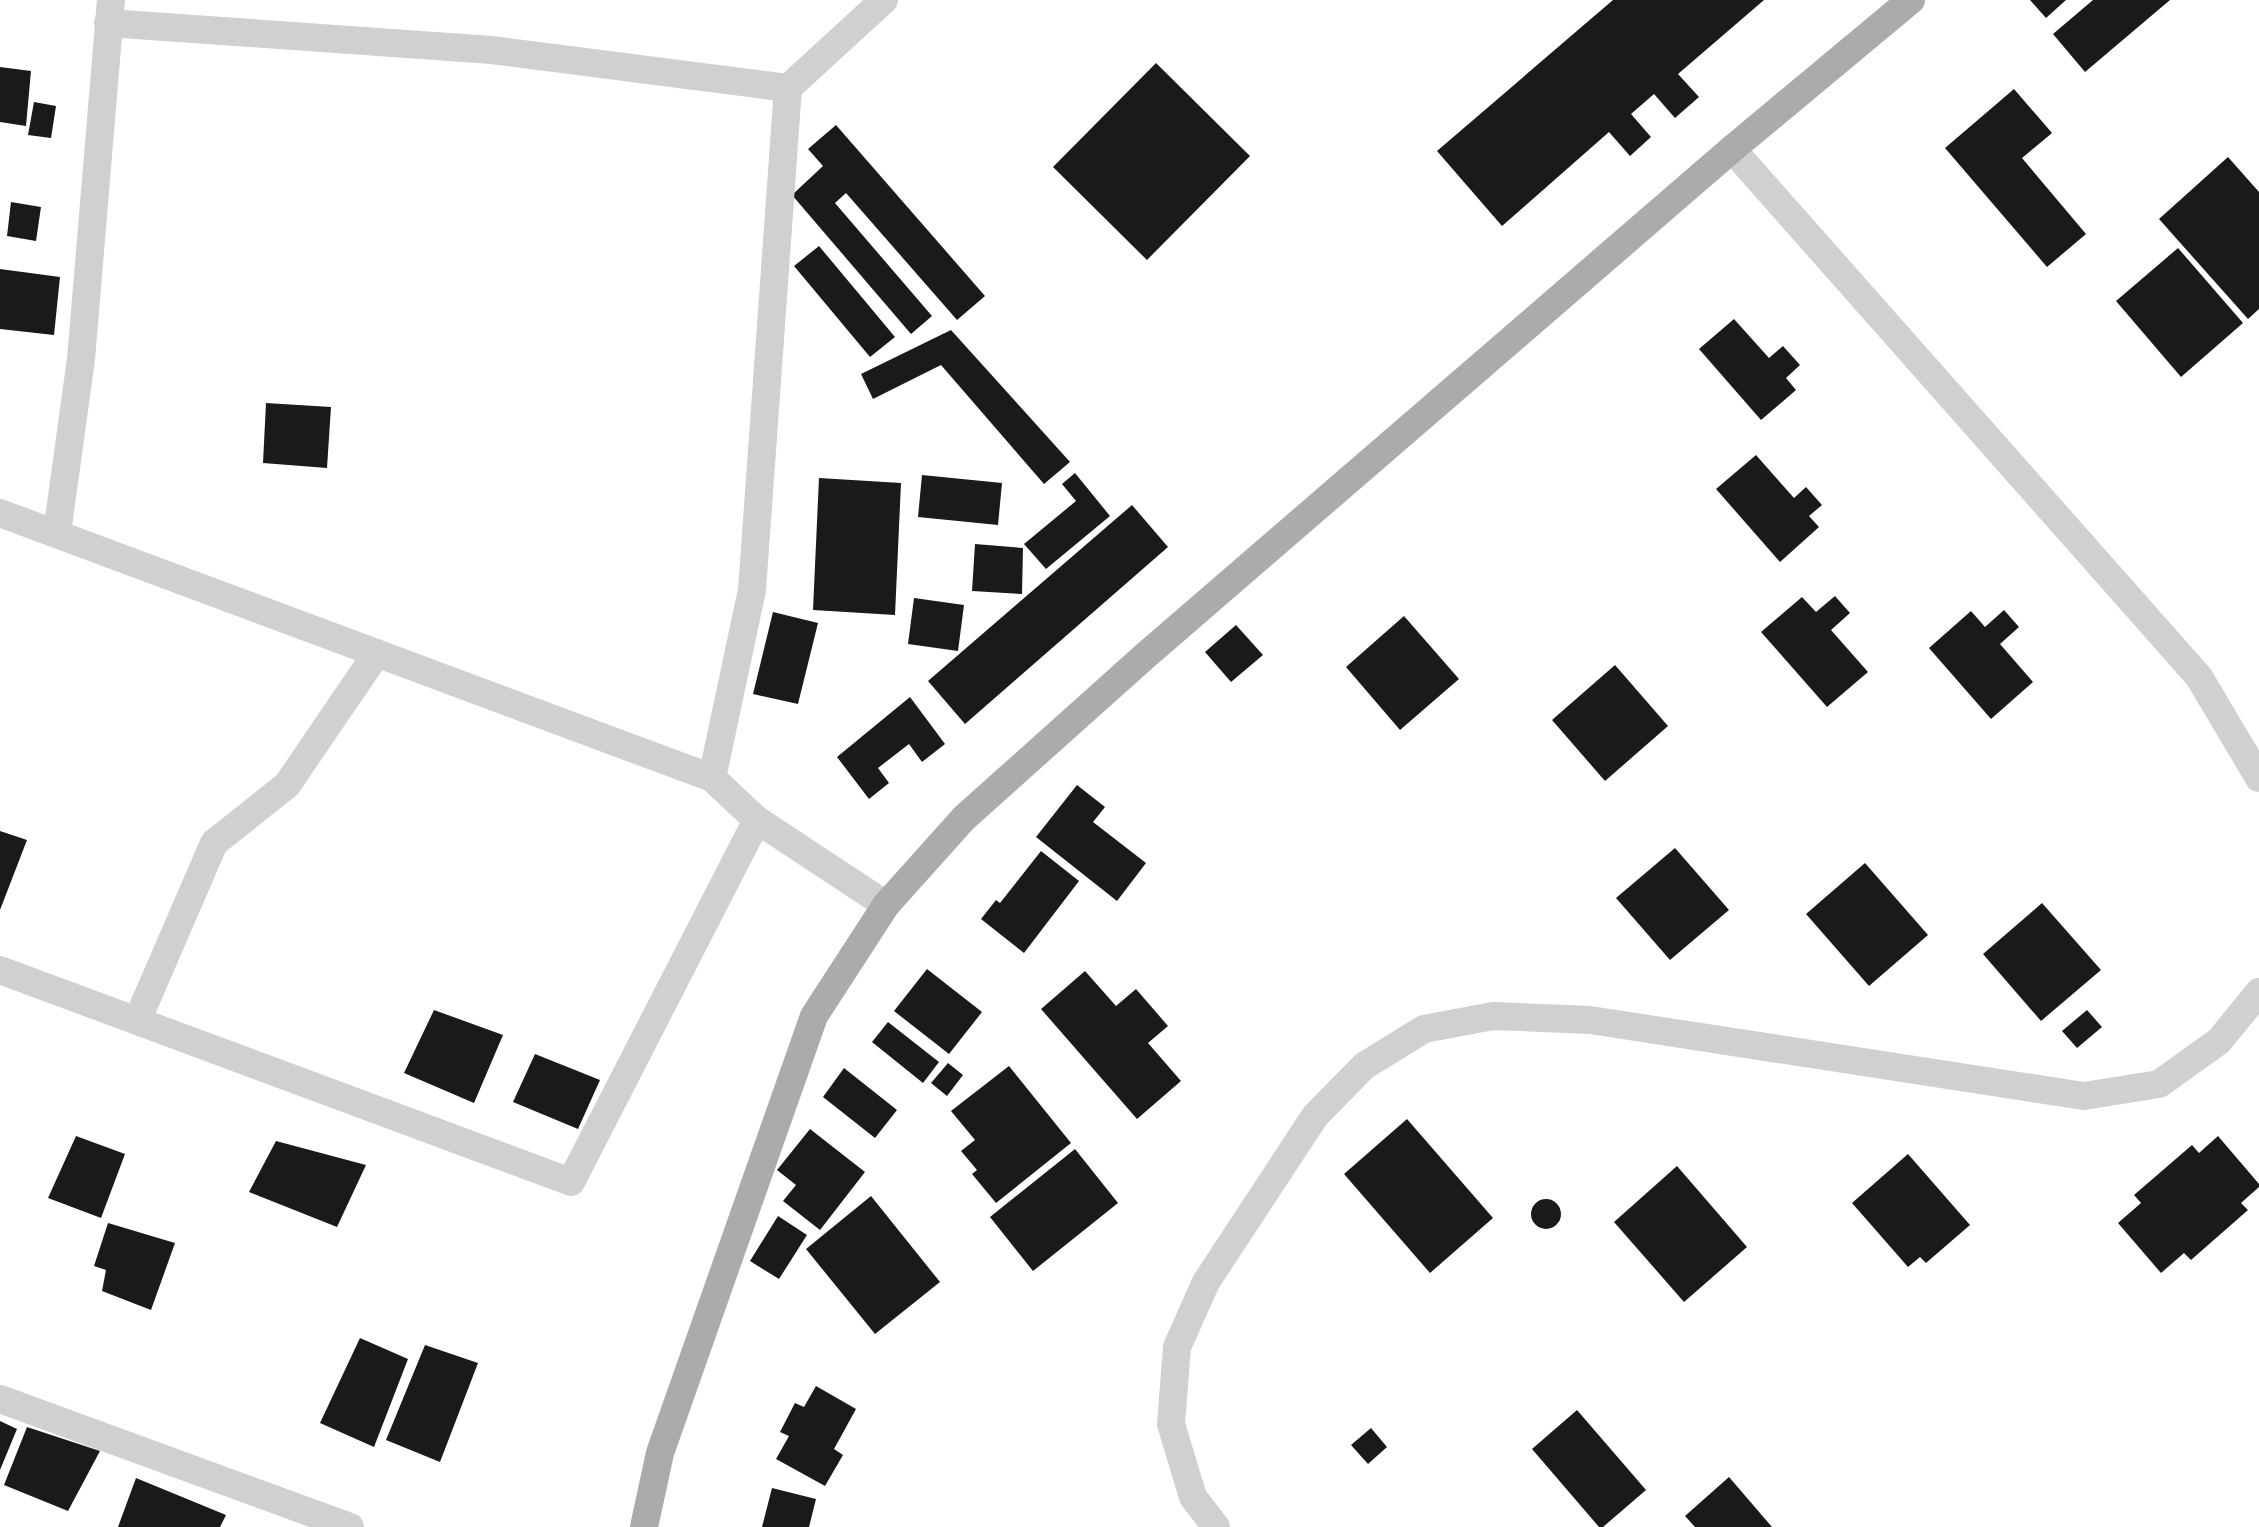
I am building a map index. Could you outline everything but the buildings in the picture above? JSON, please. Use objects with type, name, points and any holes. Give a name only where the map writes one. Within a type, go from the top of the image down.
[{"type":"main road","points":[[644,1527],[660,1453],[814,1016],[886,906],[964,818],[1138,662],[1732,149],[1911,0]]},
{"type":"street","points":[[712,778],[752,590],[788,88],[884,0]]},
{"type":"street","points":[[57,533],[81,359],[109,11],[492,50],[788,88]]},
{"type":"street","points":[[1732,149],[2199,677],[2259,778]]},
{"type":"street","points":[[0,513],[712,778],[757,820],[886,906]]},
{"type":"street","points":[[137,1021],[214,843],[287,785],[378,653]]},
{"type":"street","points":[[0,970],[571,1182],[757,820]]},
{"type":"street","points":[[1216,1527],[1193,1496],[1172,1424],[1177,1347],[1206,1282],[1315,1116],[1364,1066],[1424,1029],[1493,1016],[1590,1020],[2084,1096],[2159,1084],[2219,1041],[2259,992]]},
{"type":"street","points":[[0,1399],[350,1527]]}]
